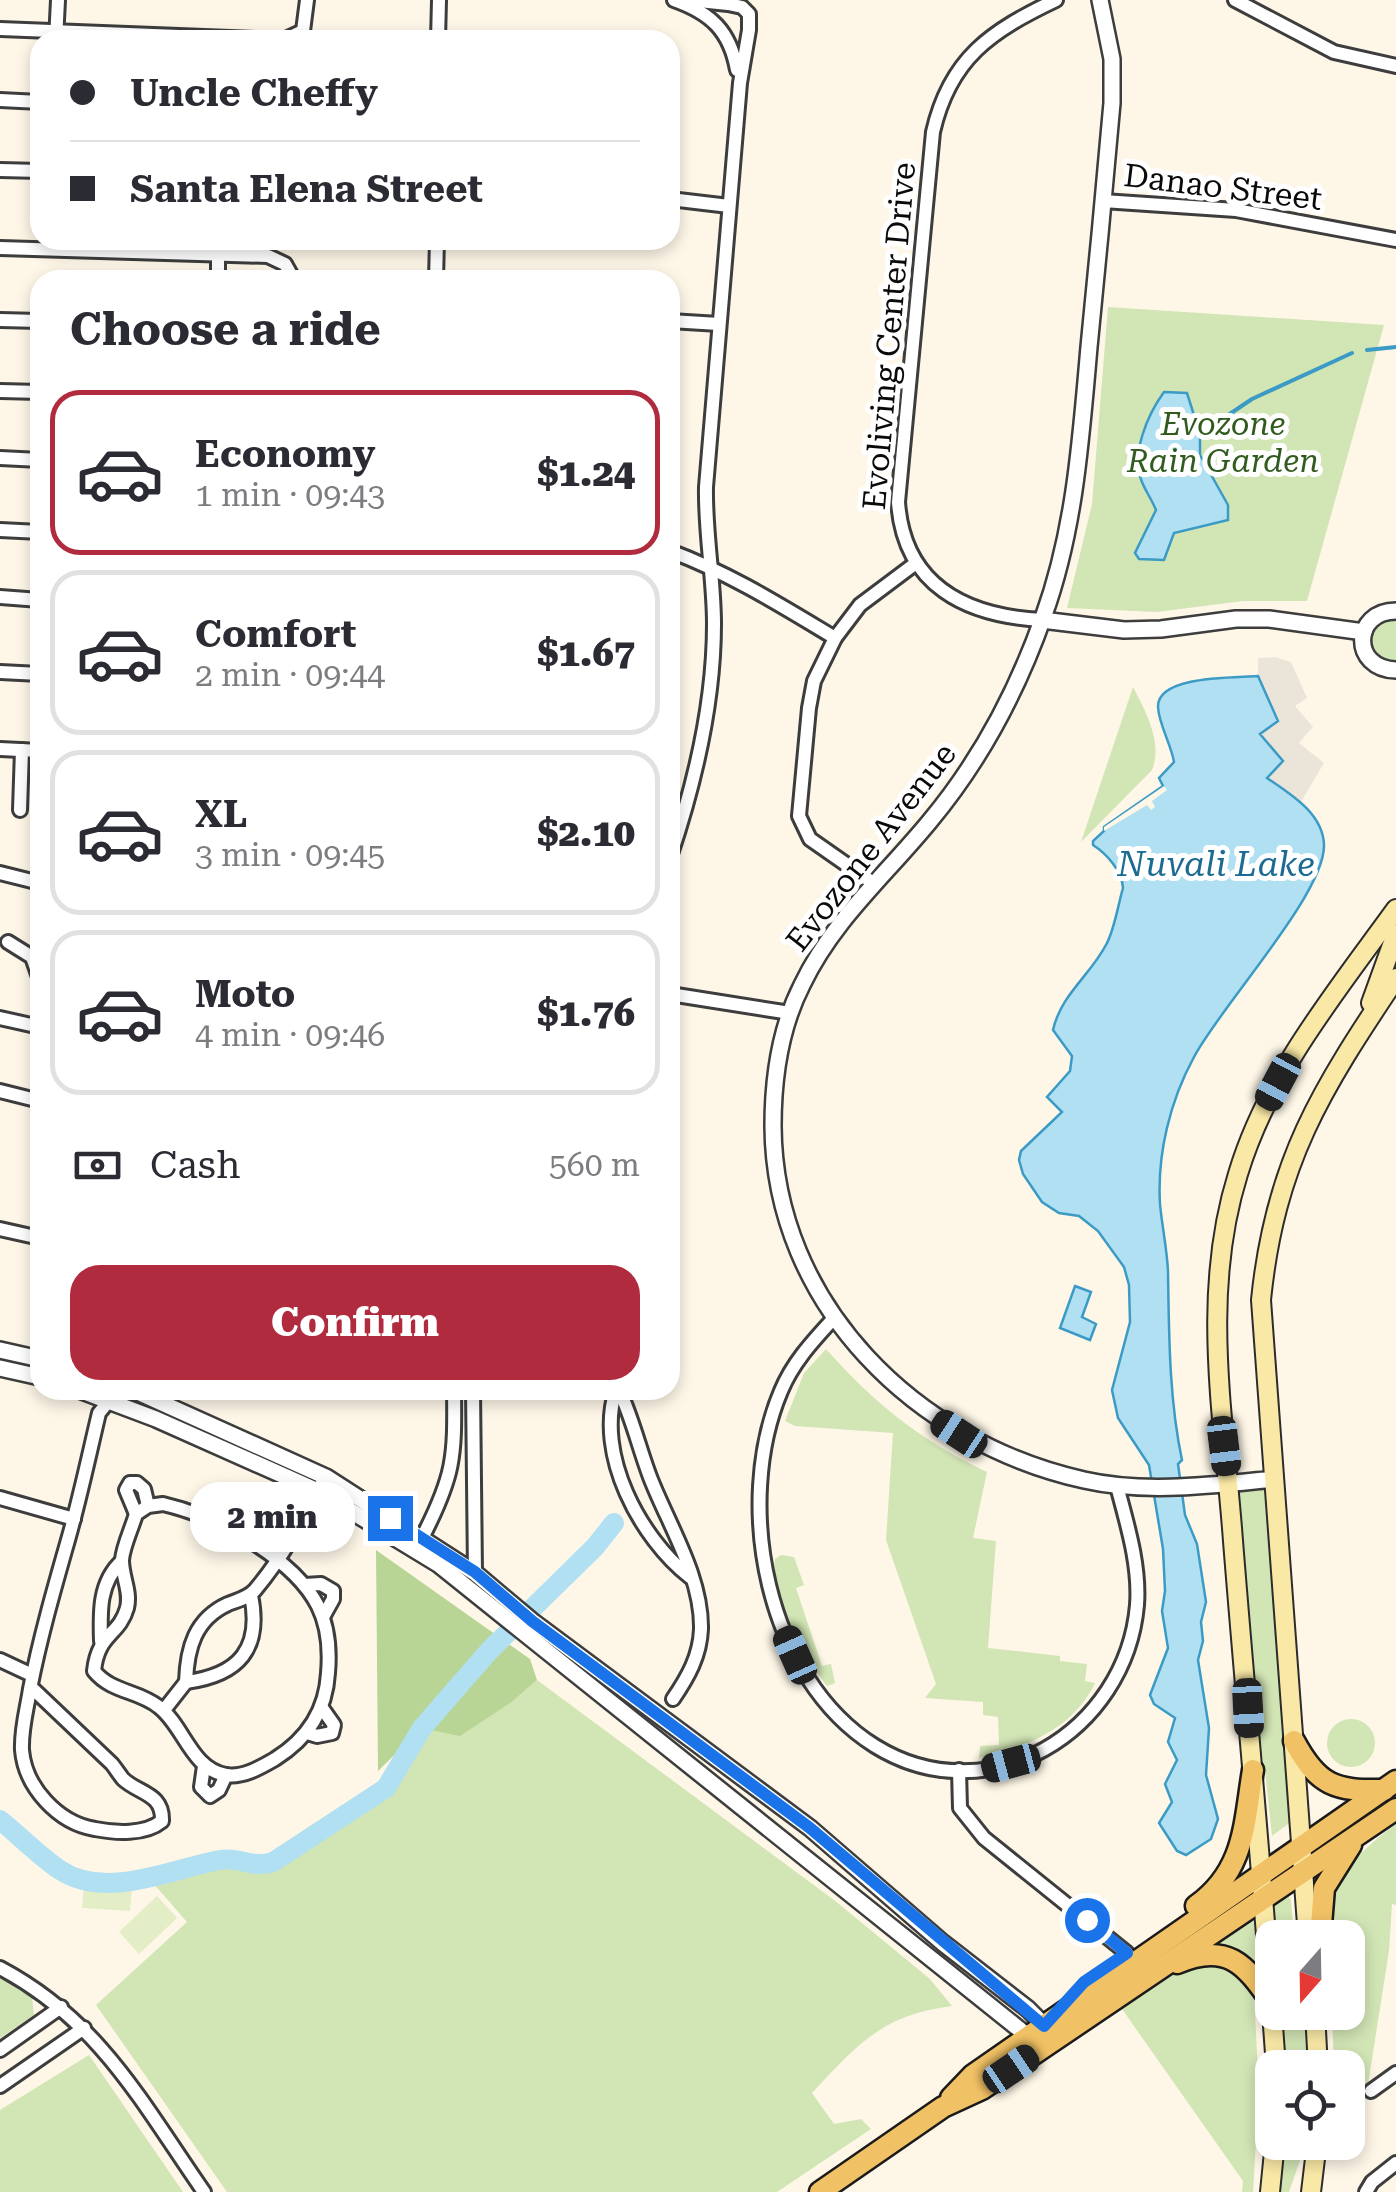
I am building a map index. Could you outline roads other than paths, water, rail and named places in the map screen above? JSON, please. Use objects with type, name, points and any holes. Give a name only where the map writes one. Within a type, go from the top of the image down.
[{"type":"main road","points":[[1266,1920],[1218,1393],[1219,1262],[1238,1172],[1256,1124],[1294,1052],[1396,910]]},
{"type":"main road","points":[[1360,1032],[1396,934]]},
{"type":"main road","points":[[1309,1920],[1261,1300],[1272,1221],[1304,1130],[1324,1089],[1396,978]]},
{"type":"main road","points":[[1294,1741],[1307,1764],[1328,1784],[1350,1790],[1391,1785]]},
{"type":"main road","points":[[1044,2031],[1084,1982],[1212,1894],[1228,1877],[1240,1844],[1252,1770]]},
{"type":"main road","points":[[1143,1978],[1302,1859],[1391,1785]]},
{"type":"main road","points":[[1302,1859],[1359,1834],[1396,1809]]},
{"type":"main road","points":[[1321,1920],[1321,1901],[1328,1880],[1359,1834]]},
{"type":"main road","points":[[1044,2031],[1194,1922],[1263,1886]]},
{"type":"main road","points":[[1157,1932],[1194,1922]]},
{"type":"main road","points":[[820,2192],[943,2107],[972,2075],[1143,1978],[1196,1956],[1223,1955],[1242,1964],[1255,1981]]},
{"type":"main road","points":[[1270,2192],[1273,2160]]},
{"type":"main road","points":[[1311,2192],[1315,2160]]},
{"type":"street","points":[[56,30],[58,0]]},
{"type":"street","points":[[303,30],[307,0]]},
{"type":"street","points":[[438,0],[438,30]]},
{"type":"street","points":[[674,0],[716,20],[733,48],[740,82]]},
{"type":"street","points":[[680,823],[697,766],[712,672],[713,567],[706,512],[740,82],[749,30],[748,14],[742,7],[688,0]]},
{"type":"street","name":"Evoliving Center Drive","points":[[1056,0],[1003,28],[974,51],[949,83],[936,117],[898,502],[903,534],[916,563],[929,579],[965,605],[995,615],[1124,630],[1160,630],[1236,619],[1364,632]]},
{"type":"street","name":"Evozone Avenue","points":[[1100,0],[1112,59],[1104,201],[1076,482],[1060,563],[1042,620],[1001,714],[956,788],[873,883],[819,954],[790,1013],[774,1086],[773,1140],[779,1188],[799,1249],[834,1318],[888,1380],[959,1434],[1062,1475],[1117,1486],[1188,1484],[1274,1474]]},
{"type":"street","points":[[1235,0],[1334,52],[1396,66]]},
{"type":"street","points":[[0,30],[30,33]]},
{"type":"street","points":[[0,100],[30,102]]},
{"type":"street","points":[[0,170],[30,171]]},
{"type":"street","points":[[680,200],[729,206]]},
{"type":"street","name":"Danao Street","points":[[1104,201],[1236,210],[1396,240]]},
{"type":"street","points":[[0,248],[30,246]]},
{"type":"street","points":[[170,250],[268,256],[285,264],[288,270]]},
{"type":"street","points":[[218,252],[218,270]]},
{"type":"street","points":[[0,320],[30,322]]},
{"type":"street","points":[[680,321],[719,324]]},
{"type":"street","points":[[0,391],[30,392]]},
{"type":"street","points":[[0,458],[30,460]]},
{"type":"street","points":[[0,530],[30,532]]},
{"type":"street","points":[[680,554],[775,600],[834,638]]},
{"type":"street","points":[[873,883],[810,839],[799,816],[809,708],[814,681],[834,638],[860,605],[916,563]]},
{"type":"street","points":[[0,598],[30,600]]},
{"type":"street","points":[[1396,611],[1378,614],[1364,632],[1363,646],[1379,667],[1396,670]]},
{"type":"street","points":[[0,672],[30,674]]},
{"type":"street","points":[[0,750],[30,750]]},
{"type":"street","points":[[20,810],[22,750]]},
{"type":"street","points":[[0,873],[30,880]]},
{"type":"street","points":[[8,942],[30,956]]},
{"type":"street","points":[[680,996],[790,1013]]},
{"type":"street","points":[[0,1018],[30,1024]]},
{"type":"street","points":[[0,1091],[30,1098]]},
{"type":"street","points":[[0,1229],[30,1236]]},
{"type":"street","points":[[834,1318],[798,1357],[781,1390],[768,1427],[758,1518],[774,1606],[795,1655],[808,1677],[848,1724],[873,1745],[936,1768],[989,1768],[1032,1757],[1052,1747],[1093,1710],[1118,1674],[1134,1625],[1137,1586],[1117,1486]]},
{"type":"street","points":[[0,1350],[30,1357]]},
{"type":"street","points":[[0,1368],[30,1374]]},
{"type":"street","points":[[0,1660],[32,1681],[120,1777],[154,1797],[162,1821],[118,1833],[89,1828],[65,1818],[29,1778],[22,1752],[32,1681],[74,1519],[97,1400]]},
{"type":"street","points":[[106,1400],[322,1484],[518,1617],[810,1828],[1044,2031]]},
{"type":"street","points":[[153,1400],[322,1484],[422,1538],[475,1572],[551,1656],[794,1846],[1044,2031]]},
{"type":"street","points":[[422,1538],[446,1492],[454,1460],[454,1400]]},
{"type":"street","points":[[473,1400],[475,1572]]},
{"type":"street","points":[[615,1400],[611,1412],[613,1438],[629,1498],[649,1533],[676,1566],[690,1576]]},
{"type":"street","points":[[622,1400],[690,1576],[701,1627],[696,1660],[674,1699]]},
{"type":"street","points":[[164,1710],[186,1682],[186,1662],[200,1624],[216,1610],[252,1595],[277,1562],[322,1484]]},
{"type":"street","points":[[0,1498],[74,1519]]},
{"type":"street","points":[[163,1504],[215,1520],[305,1585],[323,1617],[329,1664],[322,1708],[307,1733],[287,1752],[266,1764],[243,1774],[226,1775],[204,1766],[164,1710],[148,1698],[114,1689],[102,1680],[94,1671],[101,1641],[101,1604],[106,1584],[122,1561],[142,1510],[163,1504]]},
{"type":"street","points":[[101,1641],[117,1627],[126,1609],[128,1583],[122,1561]]},
{"type":"street","points":[[305,1585],[321,1584],[333,1591],[323,1617]]},
{"type":"street","points":[[186,1682],[212,1678],[237,1664],[250,1644],[256,1621],[252,1595]]},
{"type":"street","points":[[307,1733],[332,1734],[334,1725],[322,1708]]},
{"type":"street","points":[[204,1766],[201,1787],[210,1796],[219,1790],[226,1775]]},
{"type":"street","points":[[959,1770],[960,1808],[984,1838],[1127,1953]]},
{"type":"street","points":[[794,1846],[810,1828]]},
{"type":"street","points":[[0,1968],[61,2007],[84,2028],[107,2054],[204,2192]]},
{"type":"street","points":[[0,2050],[61,2007]]},
{"type":"street","points":[[0,2086],[84,2028]]},
{"type":"street","points":[[1371,2092],[1396,2072]]},
{"type":"street","points":[[1366,2192],[1396,2162]]},
{"type":"water","points":[[1164,392],[1187,393],[1200,434],[1200,455],[1228,505],[1228,520],[1174,533],[1164,560],[1139,559],[1135,553],[1156,510],[1139,471],[1139,447],[1152,411]]},
{"type":"water","name":"Nuvali Lake","points":[[1258,676],[1278,721],[1260,734],[1283,761],[1267,778],[1312,814],[1324,845],[1308,892],[1194,1057],[1172,1110],[1163,1147],[1160,1204],[1168,1271],[1172,1390],[1182,1460],[1178,1464],[1185,1515],[1197,1544],[1206,1602],[1198,1660],[1209,1728],[1206,1775],[1218,1819],[1211,1839],[1186,1855],[1177,1851],[1159,1823],[1172,1802],[1165,1784],[1177,1760],[1168,1742],[1175,1718],[1154,1704],[1150,1695],[1168,1648],[1162,1611],[1163,1549],[1149,1465],[1118,1418],[1112,1390],[1130,1322],[1129,1285],[1124,1267],[1098,1231],[1079,1216],[1059,1213],[1042,1202],[1023,1174],[1019,1160],[1021,1151],[1062,1112],[1047,1097],[1070,1071],[1072,1056],[1053,1030],[1069,995],[1107,943],[1123,888],[1117,869],[1093,841],[1104,827],[1163,786],[1159,778],[1174,762],[1159,714],[1161,697],[1170,689],[1199,680]]},
{"type":"water","points":[[1075,1286],[1091,1292],[1082,1317],[1096,1324],[1090,1340],[1060,1328]]},
{"type":"waterway","points":[[1367,350],[1396,347]]},
{"type":"waterway","points":[[1200,434],[1252,399],[1352,353]]},
{"type":"waterway","points":[[0,1820],[60,1870],[98,1883],[140,1880],[220,1860],[273,1862],[386,1788],[422,1728],[489,1651],[595,1547],[614,1523]]},
{"type":"park label","name":"Evozone Rain Garden","points":[[1223,442]]}]
